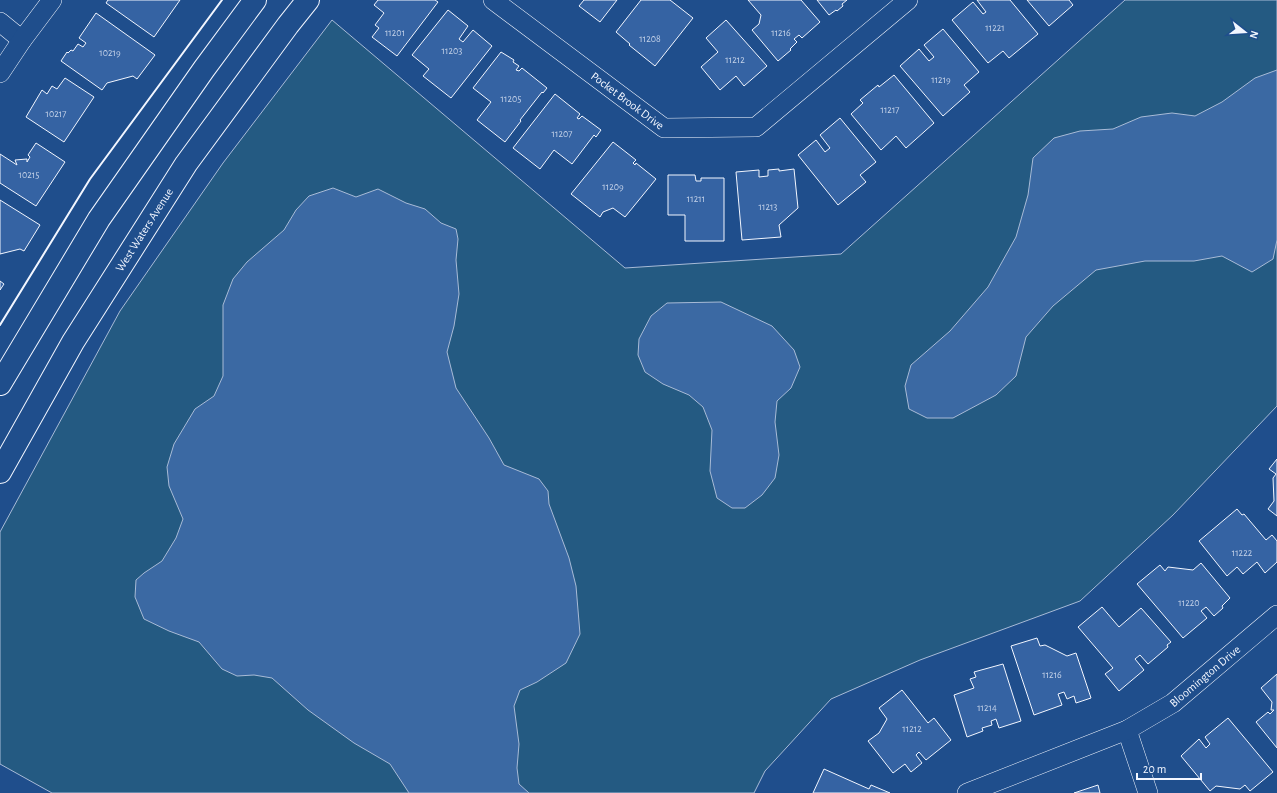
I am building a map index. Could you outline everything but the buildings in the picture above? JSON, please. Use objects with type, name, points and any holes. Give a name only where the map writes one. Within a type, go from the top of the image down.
[{"type":"street","points":[[0,73],[22,40],[52,0]]},
{"type":"street","points":[[0,384],[99,219],[204,69],[255,0]]},
{"type":"street","name":"West Waters Avenue","points":[[0,472],[73,342],[186,164],[308,0]]},
{"type":"street","name":"Pocket Brook Drive","points":[[493,0],[664,128],[756,128],[908,0]]},
{"type":"street","points":[[0,22],[22,40]]},
{"type":"street","name":"Bloomington Drive","points":[[967,793],[1127,730],[1173,703],[1277,615]]},
{"type":"street","points":[[1127,730],[1148,793]]},
{"type":"shaded area","points":[[1125,0],[1277,0],[1277,406],[1173,515],[1080,601],[920,660],[831,699],[765,771],[754,793],[52,793],[0,764],[0,532],[120,311],[223,163],[332,20],[625,268],[841,254]]},
{"type":"shaded area","points":[[1277,70],[1277,240],[1273,259],[1252,272],[1222,256],[1194,261],[1145,261],[1096,270],[1053,306],[1026,337],[1016,376],[996,395],[953,418],[927,418],[909,409],[905,386],[911,365],[950,331],[988,287],[1016,237],[1028,195],[1033,158],[1054,138],[1080,131],[1113,129],[1141,117],[1172,113],[1195,116],[1222,102],[1255,78]]},
{"type":"shaded area","points":[[333,188],[356,197],[378,189],[406,203],[425,209],[441,223],[456,229],[458,239],[456,260],[459,294],[454,326],[447,352],[456,388],[489,438],[504,465],[539,479],[548,491],[549,504],[569,558],[576,586],[580,634],[566,663],[537,682],[520,690],[514,706],[519,744],[517,768],[519,784],[529,793],[409,793],[390,764],[354,743],[308,710],[272,678],[254,675],[237,676],[222,669],[199,642],[169,631],[144,619],[135,597],[136,580],[162,561],[176,538],[183,519],[169,486],[167,467],[174,444],[195,409],[214,396],[223,376],[223,305],[233,279],[247,262],[284,230],[296,210],[309,196]]},
{"type":"shaded area","points":[[721,302],[772,326],[794,350],[800,367],[791,388],[777,401],[775,422],[779,455],[775,478],[762,495],[745,508],[732,508],[717,498],[710,471],[712,430],[703,407],[689,395],[663,384],[645,372],[638,355],[639,339],[651,316],[667,303]]},
{"type":"wall","points":[[0,325],[90,179],[222,0]]}]
